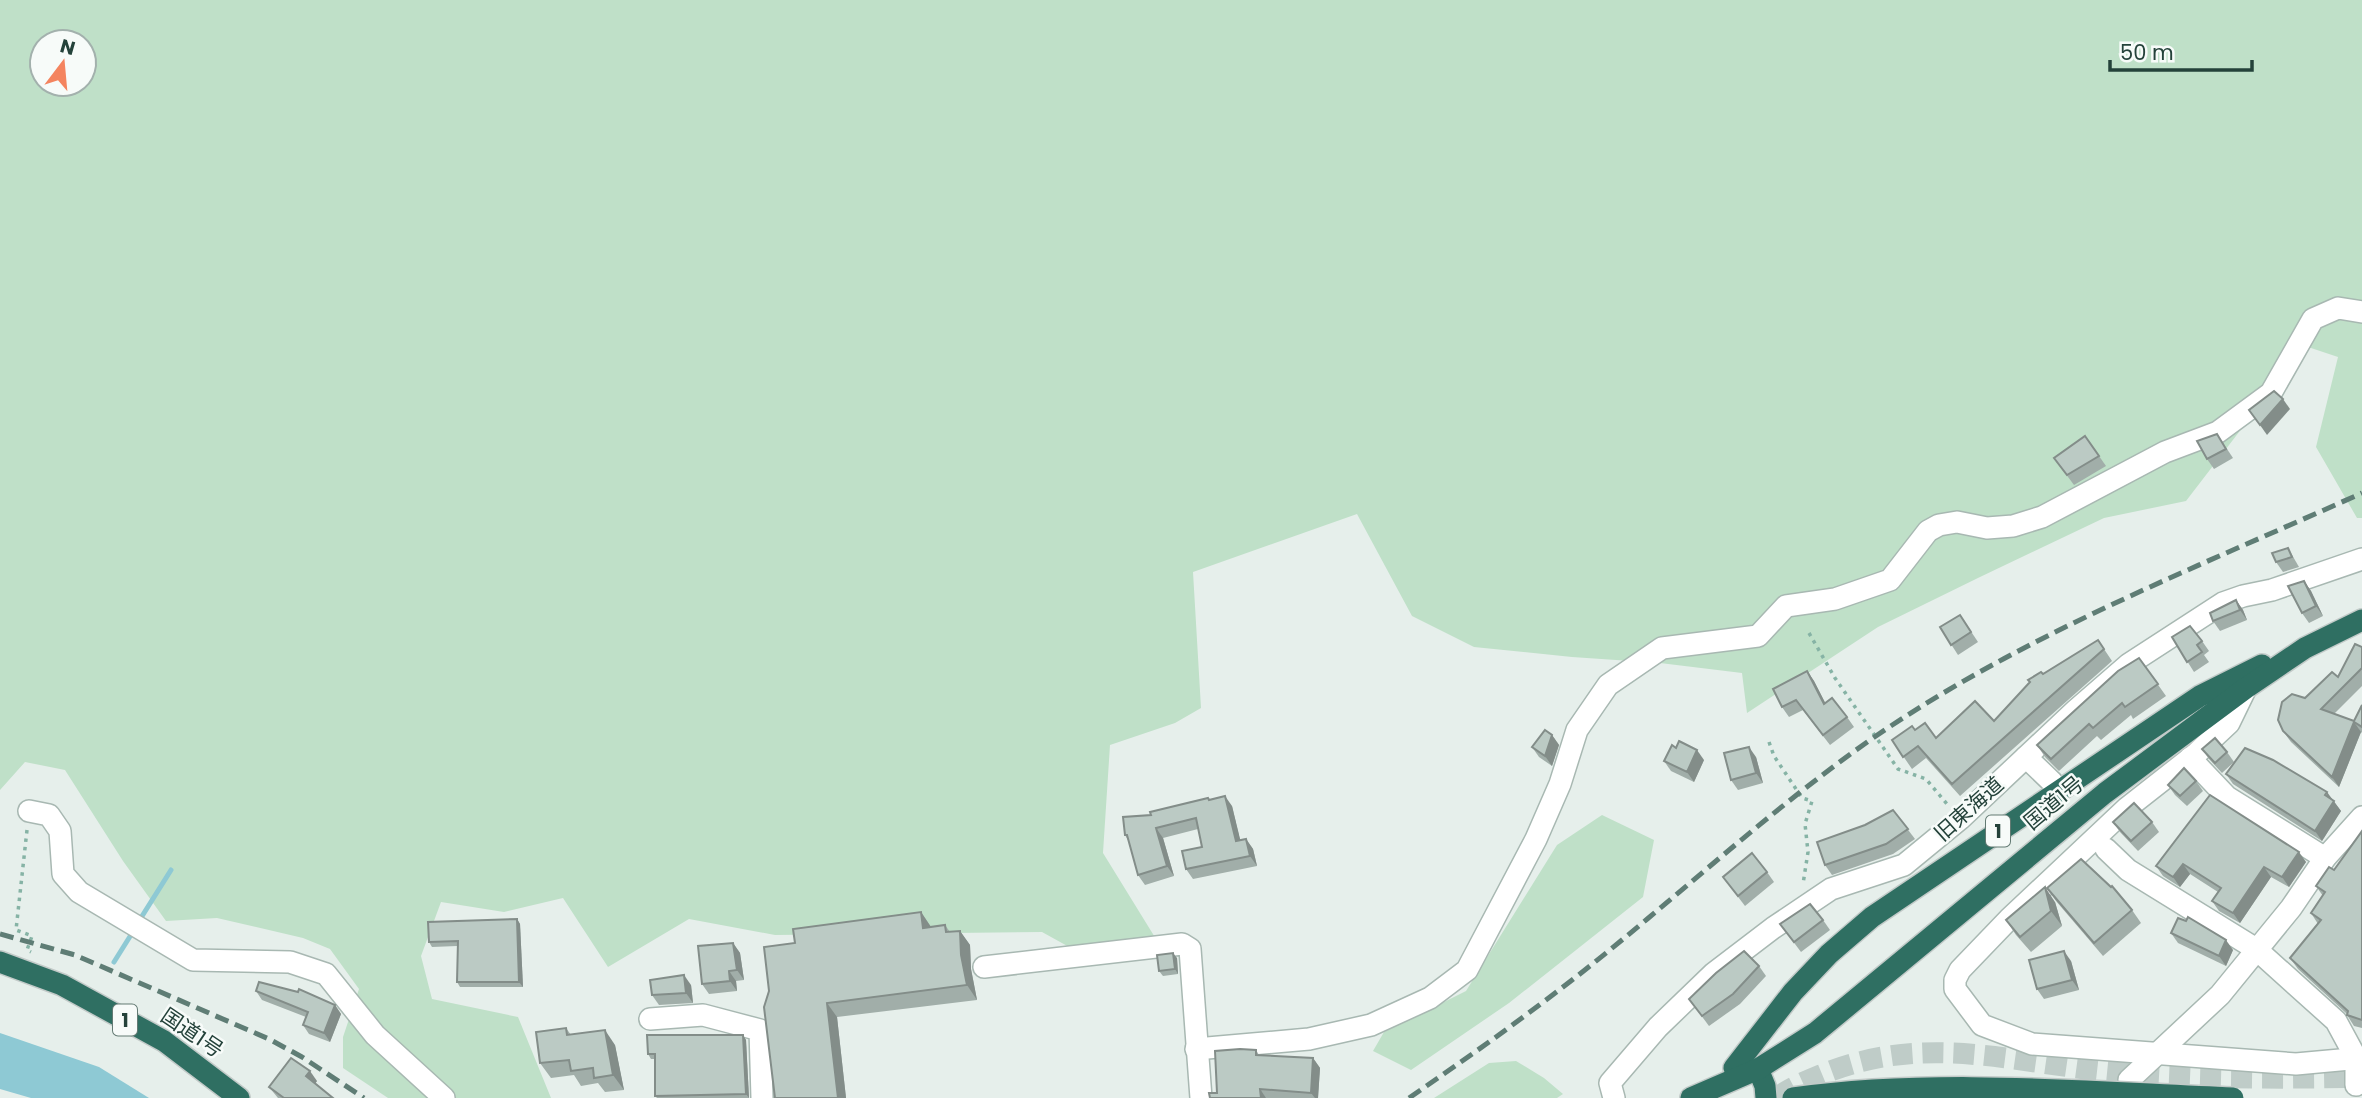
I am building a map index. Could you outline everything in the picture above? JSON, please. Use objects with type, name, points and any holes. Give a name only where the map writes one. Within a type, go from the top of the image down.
[{"type":"highway","name":"国道1号","points":[[1723,1098],[1758,1069],[1815,1033],[2105,793],[2246,688],[2305,648],[2362,620]]},
{"type":"highway","name":"1","points":[[1734,1068],[1793,992],[1829,954],[1872,917],[2200,696],[2249,670],[2305,648]]},
{"type":"highway","name":"国道1号","points":[[0,962],[62,985],[164,1041],[240,1098]]},
{"type":"highway","name":"国道1号","points":[[1691,1098],[1758,1069]]},
{"type":"highway","points":[[1758,1069],[1765,1086],[1766,1098]]},
{"type":"highway","points":[[1793,1098],[1877,1090],[1976,1088],[2233,1098]]},
{"type":"street","points":[[1196,1049],[1309,1039],[1371,1025],[1430,998],[1468,971],[1536,839],[1560,784],[1577,730],[1608,685],[1662,648],[1758,636],[1786,606],[1835,599],[1889,580],[1928,531],[1939,525],[1957,522],[1987,528],[2013,526],[2042,517],[2165,452],[2218,432],[2271,393],[2313,319],[2337,307],[2362,312]]},
{"type":"street","name":"旧東海道","points":[[1614,1098],[1611,1083],[1658,1027],[1714,973],[1831,889],[1904,865],[1960,819],[2129,664],[2224,603],[2272,590],[2362,559]]},
{"type":"street","points":[[2246,688],[2229,723],[2127,808],[2009,919],[1961,970],[1955,980],[1955,989],[1982,1025],[2032,1044],[2296,1064],[2359,1058]]},
{"type":"street","points":[[2026,757],[2052,782]]},
{"type":"street","points":[[2190,758],[2227,797],[2325,858]]},
{"type":"street","points":[[29,811],[48,815],[60,831],[63,874],[79,892],[192,961],[290,962],[326,974],[375,1035],[444,1098]]},
{"type":"street","points":[[2129,1080],[2220,995],[2291,908],[2325,858],[2362,817]]},
{"type":"street","points":[[2106,849],[2128,870],[2256,949],[2336,1021],[2359,1058],[2356,1085]]},
{"type":"street","points":[[984,967],[1182,944],[1190,949],[1201,1098]]},
{"type":"street","points":[[650,1019],[703,1015],[760,1030],[762,1098]]},
{"type":"path","points":[[1809,632],[1835,678],[1898,769],[1927,779],[1960,819]]},
{"type":"path","points":[[1769,741],[1774,756],[1802,798],[1812,801],[1805,824],[1808,852],[1802,881],[1814,900]]},
{"type":"path","points":[[29,811],[16,930],[32,936],[27,950],[37,956]]},
{"type":"green space","points":[[0,0],[2362,0],[2362,518],[2357,518],[2316,447],[2338,357],[2305,346],[2186,501],[2104,518],[1980,577],[1878,627],[1747,713],[1742,673],[1474,647],[1412,616],[1357,514],[1193,572],[1201,708],[1175,723],[1110,745],[1103,853],[1156,939],[1080,953],[1042,932],[775,935],[689,919],[608,967],[563,898],[504,912],[441,902],[421,956],[432,999],[518,1017],[551,1098],[388,1098],[343,1068],[343,1037],[359,989],[330,949],[303,938],[217,918],[166,921],[123,861],[65,770],[25,762],[0,790]]},
{"type":"green space","points":[[1602,815],[1654,840],[1643,897],[1509,1003],[1411,1070],[1373,1051],[1384,1032],[1466,991],[1557,845]]},
{"type":"green space","points":[[1516,1061],[1544,1078],[1563,1094],[1557,1098],[1434,1098],[1489,1063]]},
{"type":"water","points":[[0,1033],[99,1067],[149,1098],[31,1098],[0,1089]]},
{"type":"building","points":[[2274,391],[2283,399],[2260,425],[2249,410]]},
{"type":"building","points":[[2217,434],[2226,449],[2207,459],[2197,441]]},
{"type":"building","points":[[2085,436],[2099,456],[2067,475],[2054,458]]},
{"type":"building","points":[[2288,548],[2292,557],[2276,562],[2272,553]]},
{"type":"building","points":[[2304,581],[2316,606],[2302,613],[2288,586]]},
{"type":"building","points":[[2236,600],[2240,610],[2213,621],[2210,613]]},
{"type":"building","points":[[1960,615],[1971,632],[1951,645],[1940,627]]},
{"type":"building","points":[[2190,626],[2202,641],[2197,645],[2202,652],[2187,662],[2172,637]]},
{"type":"building","points":[[2098,640],[2104,649],[1952,784],[1918,746],[1903,757],[1892,740],[1912,726],[1915,730],[1925,723],[1936,738],[1975,701],[1994,721],[2030,682],[2028,680],[2041,672],[2043,674]]},
{"type":"building","points":[[2355,644],[2362,647],[2362,668],[2321,709],[2354,721],[2362,705],[2362,727],[2354,722],[2332,777],[2283,731],[2278,720],[2282,702],[2292,694],[2305,698],[2332,672],[2338,677]]},
{"type":"building","points":[[2139,658],[2158,684],[2125,707],[2122,703],[2093,728],[2089,724],[2051,759],[2037,745],[2118,671]]},
{"type":"building","points":[[1807,671],[1824,704],[1832,698],[1847,717],[1823,735],[1796,700],[1782,707],[1773,689]]},
{"type":"building","points":[[1545,730],[1552,735],[1545,756],[1532,747]]},
{"type":"building","points":[[2215,738],[2227,752],[2215,763],[2202,749]]},
{"type":"building","points":[[1679,741],[1697,750],[1687,772],[1664,761],[1672,745],[1676,748]]},
{"type":"building","points":[[1749,747],[1756,773],[1731,780],[1724,753]]},
{"type":"building","points":[[2245,748],[2273,760],[2327,792],[2325,795],[2334,801],[2315,831],[2226,774]]},
{"type":"building","points":[[2184,768],[2196,781],[2180,796],[2168,785]]},
{"type":"building","points":[[2210,795],[2299,852],[2282,877],[2264,867],[2233,913],[2212,901],[2221,888],[2183,864],[2173,877],[2156,866]]},
{"type":"building","points":[[1225,796],[1236,841],[1246,839],[1250,856],[1186,869],[1182,851],[1202,847],[1196,818],[1156,828],[1167,866],[1138,875],[1125,835],[1123,817],[1151,815],[1150,812]]},
{"type":"building","points":[[2134,803],[2152,822],[2131,841],[2113,822]]},
{"type":"building","points":[[1893,810],[1908,829],[1886,844],[1825,865],[1817,842],[1865,825]]},
{"type":"building","points":[[2362,831],[2362,1020],[2347,1015],[2348,1011],[2290,958],[2321,920],[2311,913],[2325,892],[2316,886],[2329,867],[2334,870]]},
{"type":"building","points":[[1752,853],[1767,872],[1738,896],[1723,877]]},
{"type":"building","points":[[2081,859],[2112,886],[2132,910],[2094,943],[2047,888]]},
{"type":"building","points":[[2045,887],[2051,911],[2020,937],[2006,920]]},
{"type":"building","points":[[1810,904],[1823,920],[1794,942],[1780,924]]},
{"type":"building","points":[[921,912],[923,928],[945,925],[946,932],[960,931],[967,985],[827,1003],[838,1098],[775,1098],[764,1007],[769,991],[764,947],[795,943],[793,929]]},
{"type":"building","points":[[2188,917],[2226,940],[2219,956],[2171,933],[2178,918],[2186,921]]},
{"type":"building","points":[[517,919],[519,982],[457,982],[458,941],[429,942],[428,922]]},
{"type":"building","points":[[733,943],[737,970],[729,971],[730,981],[702,984],[698,946]]},
{"type":"building","points":[[1744,951],[1759,966],[1733,994],[1702,1016],[1689,999]]},
{"type":"building","points":[[2064,951],[2072,980],[2037,989],[2029,960]]},
{"type":"building","points":[[1173,953],[1175,969],[1159,971],[1157,955]]},
{"type":"building","points":[[684,975],[686,993],[652,995],[650,980]]},
{"type":"building","points":[[259,982],[298,992],[299,989],[335,1005],[324,1033],[303,1025],[308,1012],[256,991]]},
{"type":"building","points":[[566,1028],[567,1035],[605,1030],[613,1075],[594,1078],[593,1068],[571,1071],[569,1060],[540,1063],[536,1032]]},
{"type":"building","points":[[647,1035],[743,1035],[746,1094],[655,1096],[655,1054],[648,1054]]},
{"type":"building","points":[[1256,1050],[1256,1055],[1313,1058],[1311,1093],[1260,1089],[1261,1098],[1210,1098],[1209,1093],[1217,1093],[1215,1051]]},
{"type":"building","points":[[291,1058],[310,1071],[306,1076],[333,1098],[284,1098],[269,1087]]},
{"type":"waterway","points":[[139,921],[171,870]]},
{"type":"waterway","points":[[114,962],[134,930]]},
{"type":"tunnel","points":[[2052,782],[2106,849]]},
{"type":"tunnel","points":[[1776,1098],[1811,1079],[1860,1062],[1897,1055],[1932,1053],[2002,1057],[2074,1068],[2143,1074],[2237,1078],[2362,1077]]},
{"type":"railway","points":[[1409,1098],[1587,969],[1773,814],[1839,763],[1931,701],[1990,666],[2112,605],[2362,493]]},
{"type":"railway","points":[[0,934],[75,955],[269,1039],[302,1057],[364,1098]]}]
